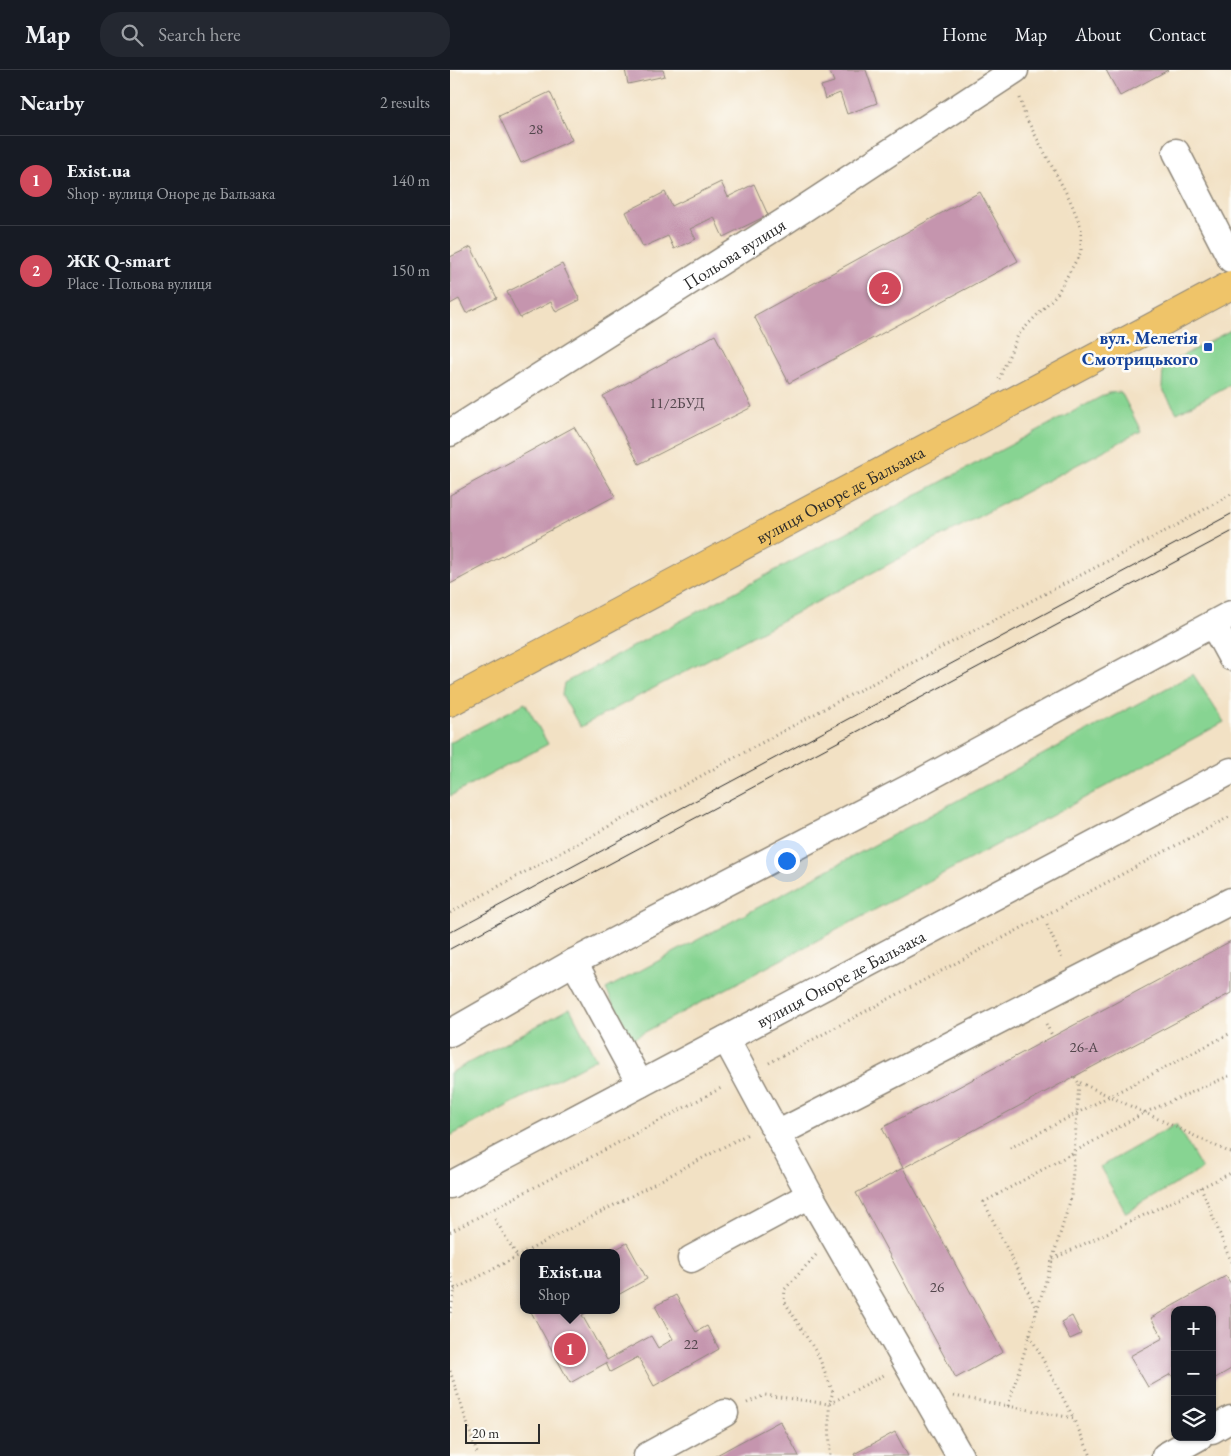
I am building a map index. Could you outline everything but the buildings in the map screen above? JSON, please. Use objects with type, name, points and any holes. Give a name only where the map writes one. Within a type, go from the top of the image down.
[{"type":"main road","name":"вулиця Оноре де Бальзака","points":[[450,702],[1231,285]]},
{"type":"street","name":"Польова вулиця","points":[[450,433],[785,221],[1017,79]]},
{"type":"street","points":[[1176,152],[1223,222],[1231,258]]},
{"type":"street","points":[[450,1033],[574,962],[922,781],[1222,619],[1231,657]]},
{"type":"street","name":"вулиця Оноре де Бальзака","points":[[450,1185],[726,1039],[1228,779]]},
{"type":"street","points":[[774,1128],[1072,983],[1231,901]]},
{"type":"street","points":[[574,962],[640,1084]]},
{"type":"street","points":[[726,1039],[810,1195],[960,1456]]},
{"type":"street","points":[[691,1259],[810,1195]]},
{"type":"street","points":[[647,1456],[725,1413]]},
{"type":"street","points":[[1216,1428],[1231,1419]]},
{"type":"street","points":[[1165,1456],[1192,1441]]},
{"type":"path","points":[[991,414],[998,381],[1018,335],[1057,294],[1082,252],[1082,227],[1070,200],[1025,116],[1017,79]]},
{"type":"path","points":[[450,914],[831,705],[1179,524],[1231,494]]},
{"type":"path","points":[[450,1232],[1231,816]]},
{"type":"path","points":[[1047,925],[1072,983]]},
{"type":"path","points":[[1010,1148],[1231,1033]]},
{"type":"path","points":[[1037,1311],[984,1202],[1146,1112],[1231,1075]]},
{"type":"path","points":[[1075,1077],[1078,1082]]},
{"type":"path","points":[[1008,1406],[1071,1198],[1079,1082],[1231,1153]]},
{"type":"path","points":[[531,1249],[774,1128]]},
{"type":"path","points":[[1052,1260],[1231,1172]]},
{"type":"path","points":[[1201,1187],[1231,1262]]},
{"type":"path","points":[[495,1219],[517,1256]]},
{"type":"path","points":[[830,1456],[829,1404],[832,1392],[818,1355],[784,1300],[785,1289],[834,1237]]},
{"type":"path","points":[[450,1292],[520,1255]]},
{"type":"path","points":[[450,1273],[455,1289],[450,1314]]},
{"type":"path","points":[[1030,1335],[1074,1418],[1091,1456]]},
{"type":"path","points":[[725,1413],[765,1395],[829,1404],[907,1364]]},
{"type":"path","points":[[450,1371],[478,1456]]},
{"type":"path","points":[[922,1390],[1074,1418]]},
{"type":"green space","points":[[1231,330],[1231,384],[1177,413],[1162,388],[1163,366]]},
{"type":"green space","points":[[1121,392],[1141,431],[580,727],[562,695],[564,683],[1108,393]]},
{"type":"green space","points":[[1193,674],[1224,722],[630,1040],[606,989]]},
{"type":"green space","points":[[525,703],[548,744],[450,796],[450,743]]},
{"type":"green space","points":[[570,1008],[596,1059],[450,1136],[450,1073]]},
{"type":"green space","points":[[1176,1124],[1202,1169],[1126,1213],[1100,1167]]},
{"type":"tram line","points":[[450,932],[1231,514]]},
{"type":"tram line","points":[[450,949],[1231,532]]},
{"type":"place","name":"ЖК Q-smart","points":[[885,288]]},
{"type":"place","name":"вул. Мелетія Смотрицького","points":[[1208,347]]},
{"type":"place","name":"Exist.ua","points":[[570,1349]]}]
